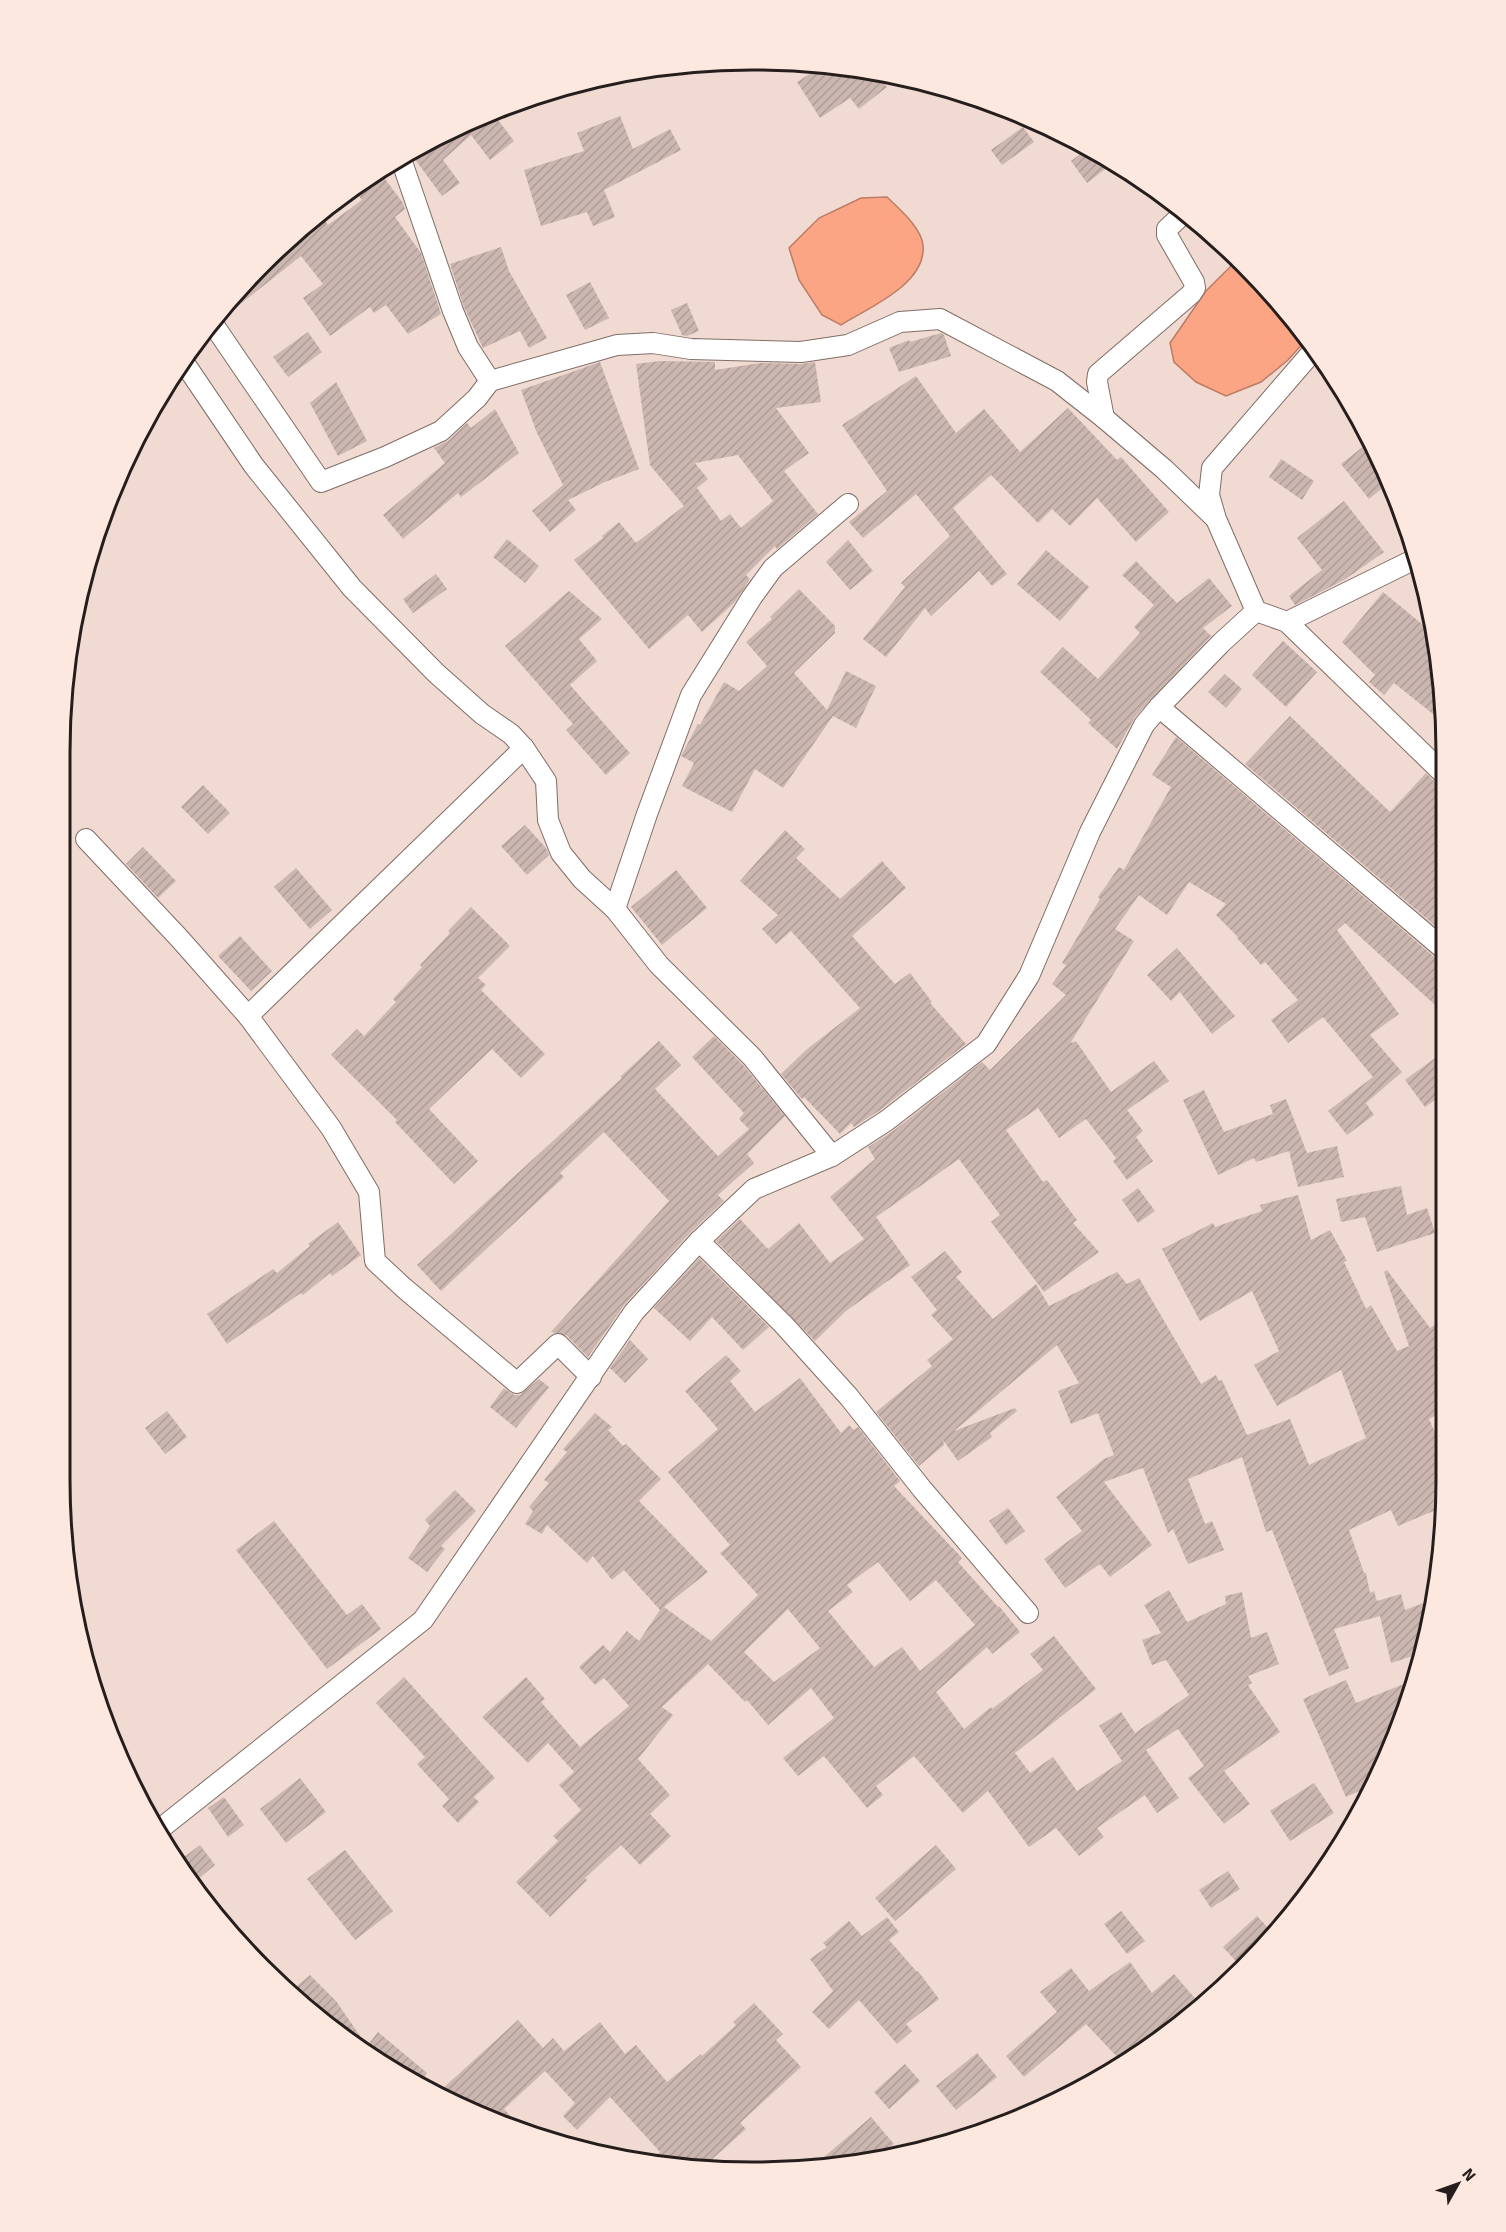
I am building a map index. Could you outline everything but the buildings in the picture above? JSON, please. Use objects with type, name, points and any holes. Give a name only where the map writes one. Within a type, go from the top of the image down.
[{"type":"street","points":[[404,167],[453,311],[468,347],[490,381]]},
{"type":"street","points":[[1104,418],[1097,382],[1098,374],[1191,294],[1195,288],[1194,282],[1167,235],[1167,229],[1177,219]]},
{"type":"street","points":[[218,331],[321,482],[385,457],[441,431],[477,398],[490,381],[617,345],[653,343],[691,349],[801,352],[848,345],[900,322],[940,319],[1057,381],[1164,469],[1216,519]]},
{"type":"street","points":[[1308,357],[1212,468],[1209,495],[1216,519],[1256,611],[1287,622],[1436,766]]},
{"type":"street","points":[[189,370],[254,466],[352,588],[436,673],[482,714],[511,734],[524,748],[546,781],[548,820],[561,853],[582,879],[615,909],[659,964],[752,1057],[832,1156]]},
{"type":"street","points":[[615,909],[691,695],[752,597],[773,568],[848,504]]},
{"type":"street","points":[[1287,622],[1408,563]]},
{"type":"street","points":[[165,1825],[423,1620],[634,1312],[699,1241],[754,1189],[832,1156],[886,1121],[986,1044],[1029,976],[1090,832],[1144,725],[1221,643],[1256,611]]},
{"type":"street","points":[[1159,707],[1436,942]]},
{"type":"street","points":[[248,1016],[524,748]]},
{"type":"street","points":[[86,839],[180,939],[248,1016],[331,1128],[369,1192],[375,1261],[517,1383],[558,1344],[591,1377]]},
{"type":"street","points":[[699,1241],[783,1324],[849,1397],[922,1489],[1028,1613]]},
{"type":"shaded area","points":[[887,197],[909,219],[918,232],[923,245],[922,259],[916,272],[894,293],[841,325],[822,315],[799,280],[789,248],[819,218],[861,198]]},
{"type":"shaded area","points":[[1231,266],[1266,303],[1300,347],[1288,360],[1261,382],[1226,396],[1196,382],[1174,362],[1170,343],[1206,291]]}]
